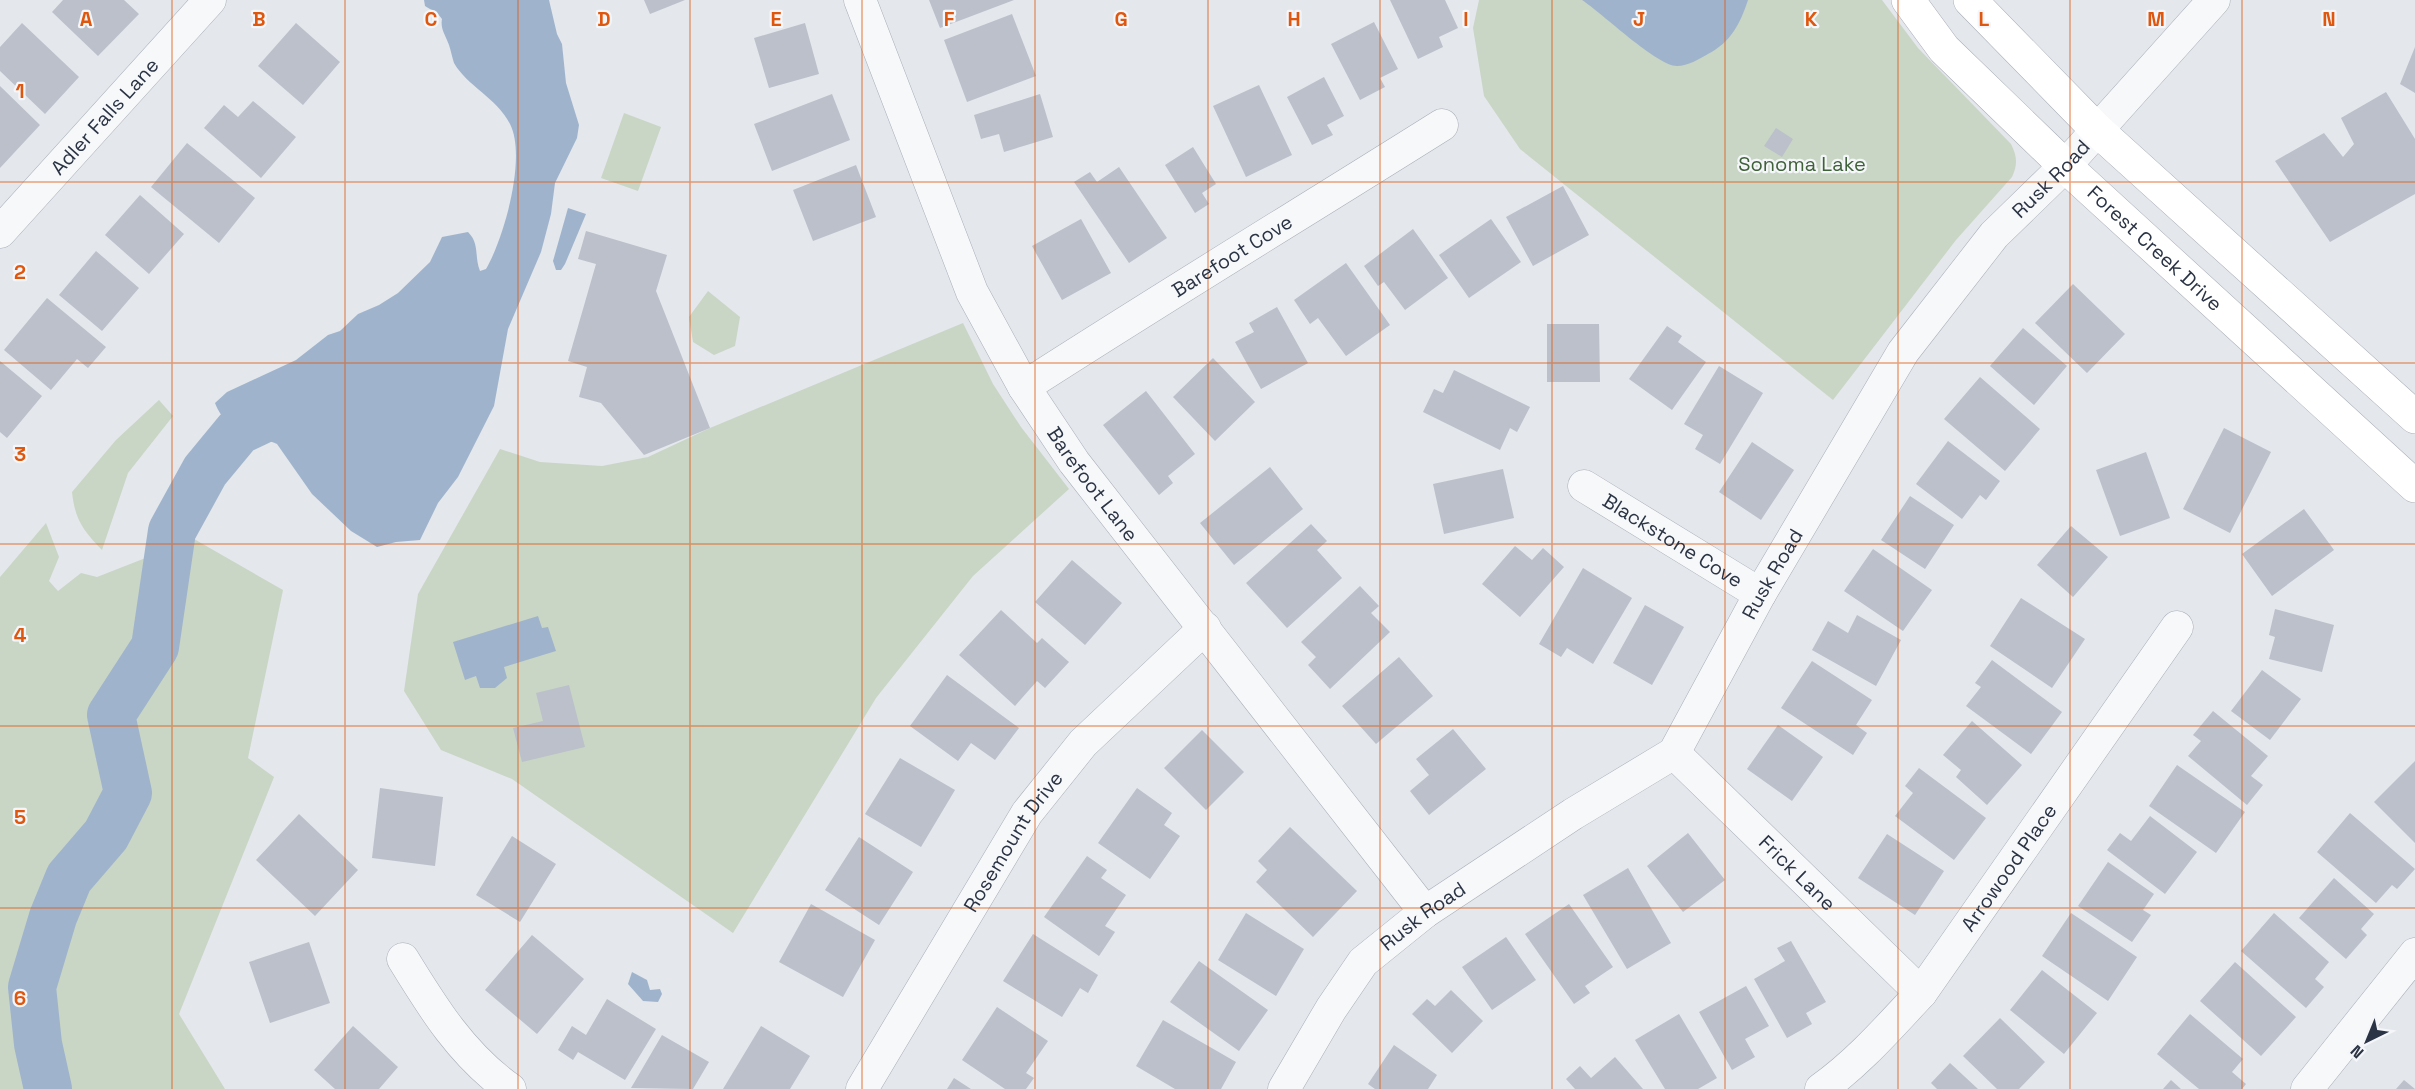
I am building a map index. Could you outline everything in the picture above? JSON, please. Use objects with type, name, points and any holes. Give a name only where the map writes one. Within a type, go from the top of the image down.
[{"type":"street","name":"Adler Falls Lane","points":[[0,232],[210,0]]},
{"type":"street","name":"Barefoot Lane","points":[[860,0],[972,292],[1024,387],[1074,462],[1425,912]]},
{"type":"street","name":"Forest Creek Drive","points":[[1908,0],[1944,49],[2065,166],[2415,486]]},
{"type":"street","points":[[1970,0],[2097,130],[2415,417]]},
{"type":"street","name":"Rusk Road","points":[[1284,1089],[1331,1009],[1363,962],[1425,912],[1573,814],[1674,753],[1760,594],[1903,352],[1994,235],[2065,166],[2214,0]]},
{"type":"street","name":"Barefoot Cove","points":[[1024,387],[1156,302],[1442,125]]},
{"type":"street","name":"Blackstone Cove","points":[[1584,486],[1760,594]]},
{"type":"street","name":"Arrowood Place","points":[[1821,1089],[1842,1074],[1921,993],[2176,627]]},
{"type":"street","name":"Rosemount Drive","points":[[862,1089],[1027,813],[1083,743],[1205,628]]},
{"type":"street","name":"Frick Lane","points":[[1674,753],[1921,993]]},
{"type":"street","points":[[2307,1089],[2415,954]]},
{"type":"street","points":[[403,960],[443,1024],[492,1077],[510,1089]]},
{"type":"green space","name":"Sonoma Lake","points":[[1479,0],[1882,0],[1918,48],[2011,144],[2016,160],[2014,172],[1956,240],[1833,400],[1520,149],[1484,96],[1473,28]]},
{"type":"green space","points":[[624,113],[661,127],[638,191],[601,178]]},
{"type":"green space","points":[[708,291],[740,317],[735,346],[714,355],[693,342],[689,317]]},
{"type":"green space","points":[[963,323],[993,384],[1021,427],[1069,489],[973,576],[876,698],[733,933],[512,779],[441,750],[404,691],[418,594],[500,449],[540,462],[602,466],[648,457],[710,428]]},
{"type":"green space","points":[[159,400],[173,416],[128,473],[102,550],[81,524],[75,510],[72,492],[116,440]]},
{"type":"green space","points":[[46,523],[59,557],[49,581],[58,591],[81,573],[97,577],[194,539],[283,590],[248,758],[274,777],[179,1014],[225,1089],[0,1089],[0,577]]},
{"type":"water","points":[[424,0],[549,0],[557,34],[562,44],[566,83],[579,125],[577,138],[555,183],[551,214],[541,252],[508,329],[494,406],[458,477],[438,503],[420,540],[396,542],[377,547],[351,531],[312,494],[277,444],[247,436],[235,429],[225,420],[215,403],[227,392],[296,360],[328,335],[340,331],[358,314],[398,293],[430,262],[442,237],[468,232],[474,241],[480,271],[486,269],[500,238],[511,197],[515,176],[515,138],[510,124],[497,106],[466,78],[454,63],[442,19],[425,6]]},
{"type":"water","points":[[1582,0],[1748,0],[1742,17],[1723,44],[1693,62],[1677,66],[1668,64],[1643,49]]},
{"type":"water","points":[[568,208],[586,214],[565,264],[561,270],[556,270],[553,261]]},
{"type":"water","points":[[538,616],[542,628],[548,627],[556,651],[504,667],[507,678],[495,688],[480,688],[476,676],[465,680],[453,642]]},
{"type":"water","points":[[632,972],[647,980],[650,990],[660,989],[662,994],[658,1002],[643,1001],[628,984]]},
{"type":"building","points":[[63,0],[124,0],[139,14],[98,56],[52,12]]},
{"type":"building","points":[[644,0],[685,0],[650,14]]},
{"type":"building","points":[[929,0],[1014,0],[940,28]]},
{"type":"building","points":[[1390,0],[1445,0],[1458,28],[1439,37],[1443,47],[1418,59]]},
{"type":"building","points":[[1012,14],[1036,76],[967,102],[944,40]]},
{"type":"building","points":[[1374,22],[1398,69],[1380,78],[1385,87],[1360,100],[1331,44]]},
{"type":"building","points":[[22,23],[79,77],[45,114],[0,71],[0,47]]},
{"type":"building","points":[[296,23],[340,62],[303,105],[258,66]]},
{"type":"building","points":[[805,23],[819,74],[769,88],[754,38]]},
{"type":"building","points":[[2415,47],[2415,93],[2400,84]]},
{"type":"building","points":[[1324,77],[1344,116],[1327,125],[1333,135],[1312,145],[1287,97]]},
{"type":"building","points":[[1259,85],[1292,155],[1246,177],[1213,106]]},
{"type":"building","points":[[0,86],[40,125],[0,168]]},
{"type":"building","points":[[2386,92],[2415,139],[2415,194],[2330,242],[2275,161],[2324,133],[2343,157],[2354,144],[2341,118]]},
{"type":"building","points":[[832,94],[850,140],[772,171],[754,124]]},
{"type":"building","points":[[1040,94],[1053,137],[1004,152],[999,134],[981,139],[974,115]]},
{"type":"building","points":[[253,101],[296,137],[261,178],[204,128],[224,105],[238,117]]},
{"type":"building","points":[[1776,128],[1793,139],[1782,157],[1764,146]]},
{"type":"building","points":[[187,143],[255,198],[219,243],[151,187]]},
{"type":"building","points":[[1193,147],[1216,184],[1202,193],[1209,204],[1195,213],[1165,165]]},
{"type":"building","points":[[856,165],[876,217],[813,241],[793,190]]},
{"type":"building","points":[[1119,167],[1167,238],[1129,263],[1074,182],[1090,172],[1097,182]]},
{"type":"building","points":[[1563,186],[1589,235],[1533,266],[1506,217]]},
{"type":"building","points":[[140,195],[184,234],[149,274],[105,235]]},
{"type":"building","points":[[1081,219],[1111,273],[1062,300],[1032,246]]},
{"type":"building","points":[[1491,219],[1521,262],[1469,298],[1439,255]]},
{"type":"building","points":[[1413,229],[1448,278],[1405,310],[1384,282],[1378,286],[1364,266]]},
{"type":"building","points":[[586,231],[667,255],[656,291],[710,428],[644,455],[601,403],[579,397],[587,367],[568,361],[596,264],[578,259]]},
{"type":"building","points":[[96,251],[139,288],[102,331],[59,295]]},
{"type":"building","points":[[1346,263],[1390,325],[1346,356],[1318,318],[1310,324],[1294,300]]},
{"type":"building","points":[[2073,284],[2125,334],[2087,373],[2035,323]]},
{"type":"building","points":[[47,298],[106,347],[88,368],[77,359],[51,390],[4,350]]},
{"type":"building","points":[[1277,307],[1308,363],[1261,389],[1235,342],[1254,332],[1249,323]]},
{"type":"building","points":[[1547,324],[1599,324],[1600,382],[1547,382]]},
{"type":"building","points":[[1667,326],[1682,336],[1678,342],[1706,362],[1672,410],[1629,379]]},
{"type":"building","points":[[2023,328],[2067,366],[2034,405],[1990,366]]},
{"type":"building","points":[[1213,358],[1255,402],[1215,441],[1173,397]]},
{"type":"building","points":[[0,361],[42,396],[7,438],[0,432]]},
{"type":"building","points":[[1719,366],[1763,393],[1720,464],[1695,449],[1703,435],[1684,424]]},
{"type":"building","points":[[1454,370],[1530,407],[1517,432],[1510,428],[1500,450],[1423,412],[1434,389],[1443,393]]},
{"type":"building","points":[[1980,377],[2040,429],[2005,471],[1944,419]]},
{"type":"building","points":[[1146,391],[1195,454],[1168,476],[1173,483],[1159,495],[1103,425]]},
{"type":"building","points":[[2224,428],[2271,452],[2230,533],[2183,509]]},
{"type":"building","points":[[1948,441],[2000,481],[1986,500],[1980,495],[1962,519],[1916,484]]},
{"type":"building","points":[[1752,442],[1794,470],[1761,520],[1719,492]]},
{"type":"building","points":[[2146,452],[2170,518],[2120,536],[2096,470]]},
{"type":"building","points":[[1270,467],[1303,509],[1234,565],[1200,523]]},
{"type":"building","points":[[1503,469],[1514,518],[1444,534],[1433,484]]},
{"type":"building","points":[[1910,496],[1954,525],[1925,569],[1881,540]]},
{"type":"building","points":[[2304,509],[2334,550],[2272,596],[2242,554]]},
{"type":"building","points":[[1311,524],[1327,541],[1317,550],[1342,578],[1287,628],[1246,583]]},
{"type":"building","points":[[2071,526],[2108,557],[2073,597],[2037,565]]},
{"type":"building","points":[[1515,546],[1532,560],[1543,548],[1564,567],[1520,617],[1482,584]]},
{"type":"building","points":[[1873,549],[1932,590],[1903,631],[1844,591]]},
{"type":"building","points":[[1072,560],[1122,603],[1085,645],[1035,602]]},
{"type":"building","points":[[1583,568],[1632,598],[1593,664],[1567,648],[1561,657],[1539,644]]},
{"type":"building","points":[[1360,586],[1379,606],[1371,613],[1390,632],[1330,689],[1308,665],[1316,657],[1301,642]]},
{"type":"building","points":[[2021,598],[2085,639],[2052,688],[1990,646]]},
{"type":"building","points":[[1645,605],[1684,627],[1652,685],[1613,663]]},
{"type":"building","points":[[2275,609],[2334,625],[2322,672],[2269,659],[2275,637],[2269,635]]},
{"type":"building","points":[[1001,610],[1037,643],[1042,638],[1069,662],[1045,688],[1037,681],[1015,706],[959,655]]},
{"type":"building","points":[[1857,615],[1901,640],[1876,686],[1812,650],[1828,621],[1848,633]]},
{"type":"building","points":[[1399,657],[1433,696],[1376,744],[1342,706]]},
{"type":"building","points":[[1992,660],[2062,712],[2031,754],[1966,706],[1981,687],[1975,683]]},
{"type":"building","points":[[1812,661],[1872,700],[1856,725],[1867,733],[1853,755],[1781,708]]},
{"type":"building","points":[[2262,670],[2301,699],[2270,740],[2231,711]]},
{"type":"building","points":[[947,675],[1019,728],[995,760],[971,743],[958,761],[910,726]]},
{"type":"building","points":[[569,685],[585,747],[522,762],[513,728],[543,721],[536,693]]},
{"type":"building","points":[[2213,711],[2268,756],[2251,776],[2263,785],[2247,805],[2188,756],[2201,741],[2193,735]]},
{"type":"building","points":[[1972,721],[2022,765],[1987,805],[1956,777],[1961,770],[1943,755]]},
{"type":"building","points":[[1778,725],[1823,757],[1792,801],[1747,769]]},
{"type":"building","points":[[1453,729],[1486,769],[1429,815],[1410,791],[1429,775],[1416,759]]},
{"type":"building","points":[[1202,730],[1244,772],[1206,810],[1164,768]]},
{"type":"building","points":[[900,758],[955,790],[921,847],[865,814]]},
{"type":"building","points":[[2415,761],[2415,843],[2374,802]]},
{"type":"building","points":[[2177,765],[2245,812],[2216,853],[2149,806]]},
{"type":"building","points":[[1919,768],[1986,818],[1954,860],[1895,816],[1913,793],[1905,786]]},
{"type":"building","points":[[380,788],[443,797],[435,866],[372,858]]},
{"type":"building","points":[[1137,788],[1172,813],[1164,825],[1180,836],[1150,879],[1098,843]]},
{"type":"building","points":[[2350,813],[2415,869],[2397,889],[2392,885],[2376,903],[2317,852]]},
{"type":"building","points":[[299,814],[358,870],[315,916],[256,860]]},
{"type":"building","points":[[2150,816],[2197,852],[2165,894],[2107,850],[2120,833],[2131,841]]},
{"type":"building","points":[[1290,827],[1357,891],[1313,937],[1256,882],[1267,870],[1258,861]]},
{"type":"building","points":[[1688,833],[1725,880],[1683,912],[1647,866]]},
{"type":"building","points":[[1887,834],[1944,871],[1915,915],[1858,878]]},
{"type":"building","points":[[512,836],[556,864],[520,922],[476,895]]},
{"type":"building","points":[[859,837],[913,872],[879,925],[825,890]]},
{"type":"building","points":[[1087,856],[1107,870],[1101,878],[1126,895],[1105,926],[1115,932],[1099,956],[1044,917]]},
{"type":"building","points":[[2108,862],[2154,894],[2143,910],[2151,915],[2132,942],[2078,906]]},
{"type":"building","points":[[1628,868],[1671,943],[1627,969],[1583,895]]},
{"type":"building","points":[[2334,878],[2374,914],[2361,929],[2367,935],[2346,959],[2299,918]]},
{"type":"building","points":[[811,904],[875,940],[843,997],[779,962]]},
{"type":"building","points":[[1569,904],[1613,967],[1585,986],[1590,993],[1574,1004],[1525,934]]},
{"type":"building","points":[[1246,913],[1304,949],[1276,996],[1218,960]]},
{"type":"building","points":[[2071,913],[2137,957],[2108,1001],[2042,956]]},
{"type":"building","points":[[2274,913],[2329,962],[2315,979],[2324,987],[2306,1008],[2241,951]]},
{"type":"building","points":[[1033,934],[1098,975],[1088,993],[1080,988],[1062,1017],[1003,981]]},
{"type":"building","points":[[532,935],[584,979],[537,1034],[485,990]]},
{"type":"building","points":[[1506,937],[1536,980],[1492,1010],[1462,967]]},
{"type":"building","points":[[1791,941],[1826,1002],[1806,1013],[1812,1024],[1787,1038],[1754,979],[1785,961],[1777,948]]},
{"type":"building","points":[[309,942],[330,1003],[270,1023],[249,962]]},
{"type":"building","points":[[1199,961],[1268,1010],[1239,1051],[1170,1002]]},
{"type":"building","points":[[2235,962],[2296,1017],[2261,1056],[2200,1001]]},
{"type":"building","points":[[2042,970],[2097,1013],[2064,1054],[2010,1010]]},
{"type":"building","points":[[1746,986],[1769,1026],[1745,1039],[1755,1057],[1732,1070],[1699,1012]]},
{"type":"building","points":[[1451,990],[1483,1021],[1452,1053],[1412,1014],[1427,999],[1435,1006]]},
{"type":"building","points":[[607,999],[656,1029],[625,1080],[578,1052],[573,1060],[558,1050],[572,1026],[586,1035]]},
{"type":"building","points":[[997,1007],[1048,1041],[1026,1073],[1034,1078],[1026,1089],[1005,1089],[962,1060]]},
{"type":"building","points":[[1679,1014],[1717,1078],[1698,1089],[1665,1089],[1635,1040]]},
{"type":"building","points":[[2190,1014],[2243,1059],[2232,1072],[2246,1084],[2242,1089],[2199,1089],[2157,1054]]},
{"type":"building","points":[[2000,1018],[2045,1062],[2019,1089],[1997,1089],[1963,1056]]},
{"type":"building","points":[[1163,1020],[1236,1062],[1221,1089],[1175,1089],[1136,1066]]},
{"type":"building","points":[[353,1026],[398,1067],[379,1089],[335,1089],[314,1070]]},
{"type":"building","points":[[761,1026],[810,1056],[790,1089],[723,1089]]},
{"type":"building","points":[[662,1035],[709,1062],[693,1089],[631,1088]]},
{"type":"building","points":[[1394,1045],[1437,1075],[1428,1089],[1375,1089],[1368,1084]]},
{"type":"building","points":[[1615,1057],[1643,1089],[1575,1089],[1566,1079],[1580,1066],[1591,1078]]},
{"type":"building","points":[[1950,1063],[1978,1089],[1937,1089],[1931,1083]]},
{"type":"building","points":[[954,1078],[971,1089],[947,1089]]},
{"type":"building","points":[[2171,1080],[2181,1089],[2163,1089]]},
{"type":"building","points":[[2404,1080],[2415,1089],[2396,1089]]},
{"type":"waterway","points":[[48,1089],[38,1044],[32,987],[53,917],[69,878],[106,835],[128,793],[111,715],[155,647],[172,531],[205,471],[238,431],[297,403]]}]
